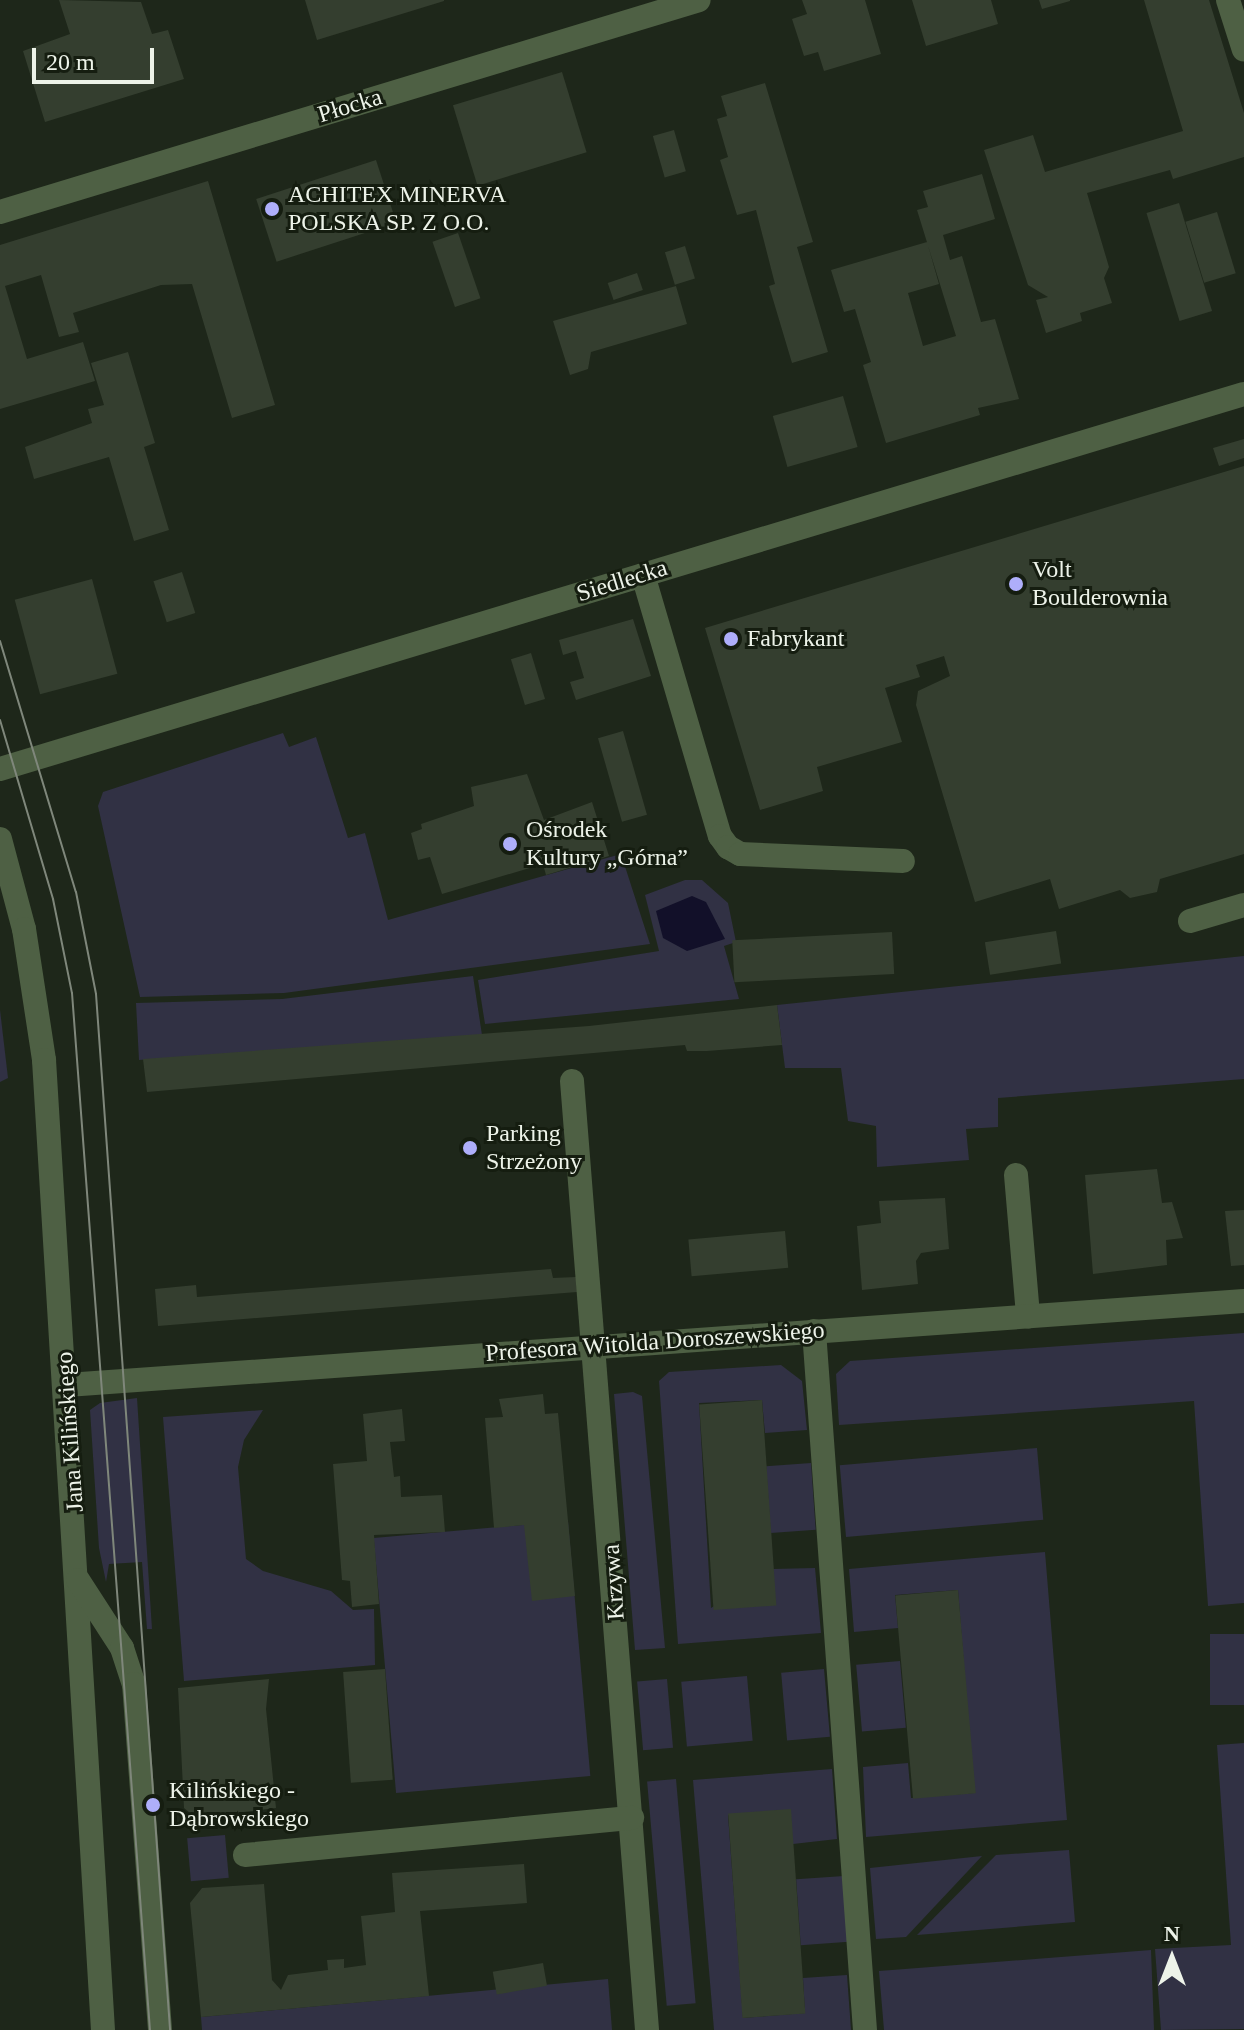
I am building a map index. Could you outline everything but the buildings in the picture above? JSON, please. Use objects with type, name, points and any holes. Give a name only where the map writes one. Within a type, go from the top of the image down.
[{"type":"street","name":"Płocka","points":[[0,212],[699,0]]},
{"type":"street","points":[[1228,0],[1244,50]]},
{"type":"street","name":"Siedlecka","points":[[0,769],[1244,394]]},
{"type":"street","points":[[643,575],[720,836],[728,847],[740,854],[903,861]]},
{"type":"street","name":"Jana Kilińskiego","points":[[0,839],[24,929],[43,1046],[67,1385],[103,2030]]},
{"type":"street","points":[[1190,921],[1244,905]]},
{"type":"street","name":"Krzywa","points":[[572,1081],[596,1346],[647,2030]]},
{"type":"street","points":[[1016,1175],[1028,1316]]},
{"type":"street","name":"Profesora Witolda Doroszewskiego","points":[[67,1385],[1244,1301]]},
{"type":"street","points":[[814,1331],[865,2030]]},
{"type":"street","points":[[78,1580],[122,1648],[134,1684],[160,2030]]},
{"type":"street","points":[[245,1855],[632,1818]]},
{"type":"shaded area","points":[[283,733],[289,747],[316,737],[348,838],[365,833],[388,920],[621,854],[650,944],[284,993],[140,997],[98,806],[103,792]]},
{"type":"shaded area","points":[[685,880],[702,880],[728,903],[736,942],[724,946],[739,999],[485,1024],[478,980],[659,951],[645,895]]},
{"type":"shaded area","points":[[692,896],[706,902],[725,939],[687,951],[663,938],[656,911]]},
{"type":"shaded area","points":[[1244,956],[1244,1079],[998,1098],[998,1127],[966,1129],[969,1160],[877,1167],[876,1126],[848,1121],[841,1068],[785,1068],[777,1005]]},
{"type":"shaded area","points":[[473,976],[482,1035],[139,1060],[136,1003],[282,999]]},
{"type":"shaded area","points":[[0,1010],[8,1078],[0,1082]]},
{"type":"shaded area","points":[[1244,1333],[1244,1603],[1208,1606],[1194,1401],[839,1425],[836,1374],[850,1361]]},
{"type":"shaded area","points":[[781,1365],[802,1381],[807,1430],[765,1433],[762,1400],[699,1403],[711,1608],[773,1569],[815,1568],[821,1633],[678,1644],[659,1381],[669,1372]]},
{"type":"shaded area","points":[[633,1392],[642,1396],[665,1648],[635,1650],[614,1394]]},
{"type":"shaded area","points":[[137,1398],[152,1629],[147,1629],[142,1562],[109,1564],[106,1582],[99,1548],[90,1410],[100,1403]]},
{"type":"shaded area","points":[[263,1410],[244,1440],[238,1467],[246,1559],[263,1571],[331,1591],[353,1610],[374,1609],[375,1665],[184,1681],[163,1417]]},
{"type":"shaded area","points":[[1037,1448],[1043,1520],[846,1537],[840,1465]]},
{"type":"shaded area","points":[[811,1463],[816,1530],[771,1533],[766,1466]]},
{"type":"shaded area","points":[[568,1521],[590,1776],[396,1793],[374,1538]]},
{"type":"shaded area","points":[[1045,1552],[1067,1820],[866,1837],[863,1767],[908,1763],[911,1798],[974,1793],[958,1590],[895,1595],[898,1628],[854,1632],[849,1569]]},
{"type":"shaded area","points":[[1210,1634],[1244,1634],[1244,1705],[1210,1705]]},
{"type":"shaded area","points":[[900,1661],[906,1728],[862,1732],[856,1665]]},
{"type":"shaded area","points":[[824,1669],[830,1737],[787,1740],[781,1673]]},
{"type":"shaded area","points":[[747,1676],[753,1741],[687,1747],[681,1682]]},
{"type":"shaded area","points":[[667,1679],[673,1748],[643,1750],[637,1682]]},
{"type":"shaded area","points":[[1244,1743],[1244,2029],[1161,2030],[1155,1949],[1231,1945],[1217,1745]]},
{"type":"shaded area","points":[[832,1769],[837,1839],[793,1844],[728,1815],[743,2018],[805,2013],[803,1978],[847,1975],[851,2030],[714,2030],[693,1780]]},
{"type":"shaded area","points":[[676,1779],[696,2003],[667,2006],[647,1782]]},
{"type":"shaded area","points":[[225,1835],[229,1878],[191,1881],[187,1838]]},
{"type":"shaded area","points":[[1069,1850],[1075,1922],[917,1935],[996,1855]]},
{"type":"shaded area","points":[[982,1856],[906,1937],[876,1939],[870,1868]]},
{"type":"shaded area","points":[[844,1876],[849,1942],[801,1945],[796,1879]]},
{"type":"shaded area","points":[[1151,1950],[1154,2030],[884,2030],[879,1971]]},
{"type":"shaded area","points":[[608,1979],[612,2030],[202,2030],[201,2017]]},
{"type":"tram line","points":[[0,641],[76,892],[96,994],[170,2030]]},
{"type":"tram line","points":[[0,720],[53,899],[72,993],[150,2030]]},
{"type":"place","name":"ACHITEX MINERVA POLSKA SP. Z O.O.","points":[[272,209]]},
{"type":"place","name":"Volt Boulderownia","points":[[1016,584]]},
{"type":"place","name":"Fabrykant","points":[[731,639]]},
{"type":"place","name":"Ośrodek Kultury „Górna”","points":[[510,844]]},
{"type":"place","name":"Parking Strzeżony","points":[[470,1148]]},
{"type":"place","name":"Kilińskiego - Dąbrowskiego","points":[[153,1805]]}]
